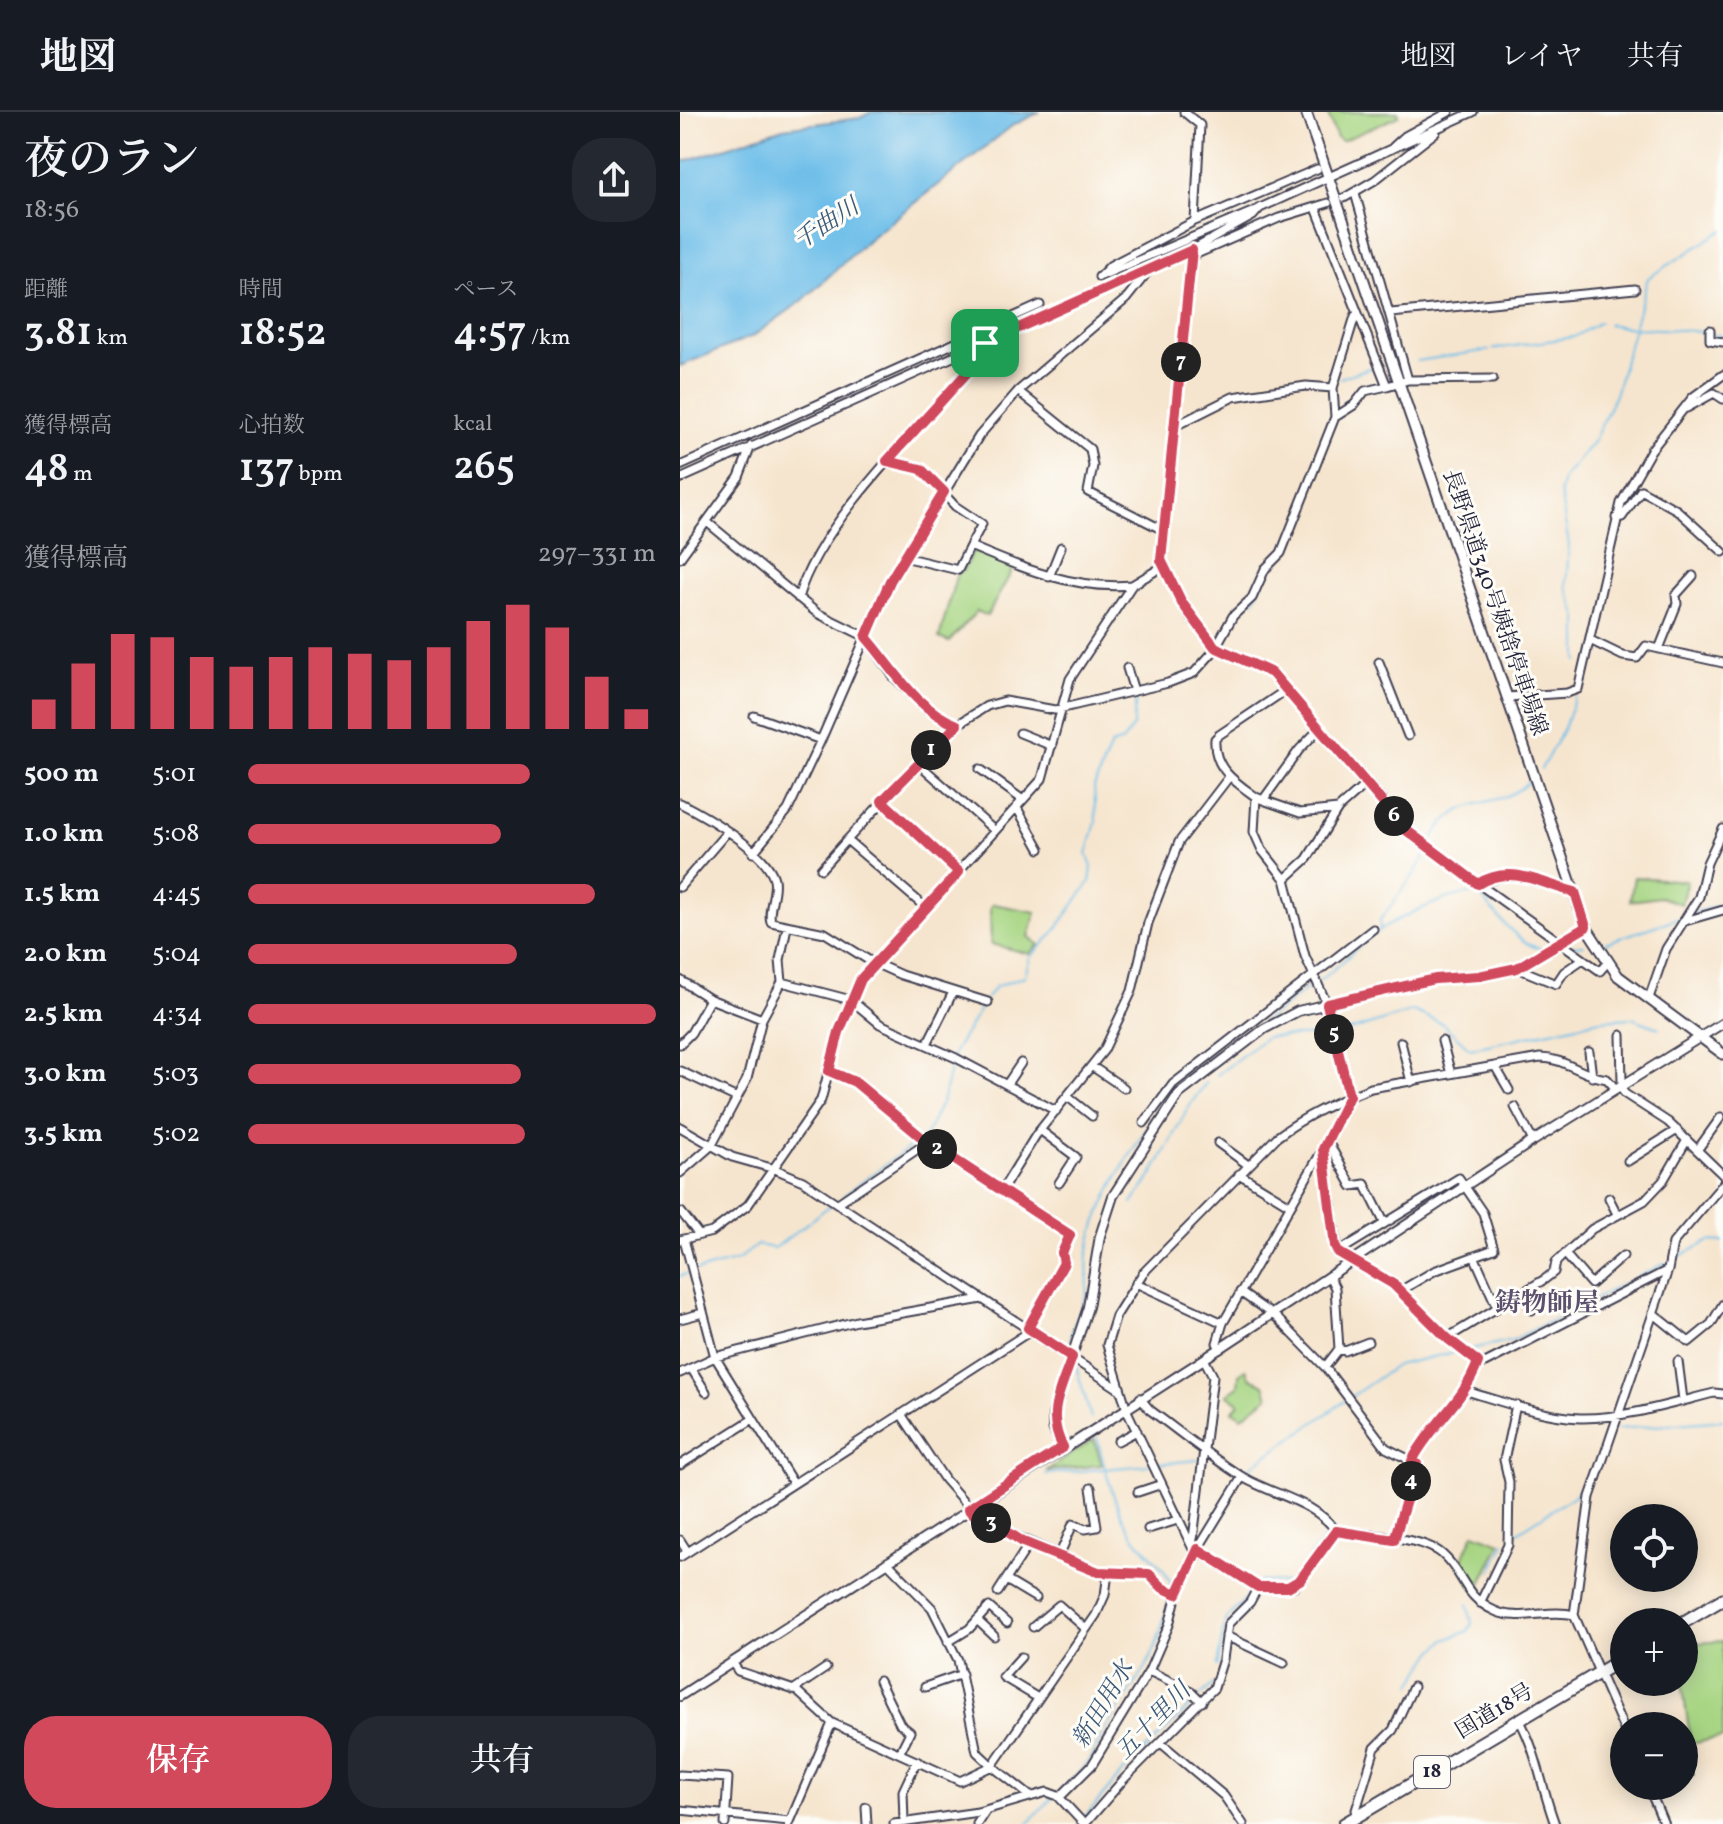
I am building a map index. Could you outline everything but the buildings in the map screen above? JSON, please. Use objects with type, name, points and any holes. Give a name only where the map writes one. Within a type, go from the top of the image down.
[{"type":"highway","points":[[1698,1614],[1723,1599]]},
{"type":"highway","name":"国道18号","points":[[1344,1824],[1610,1666]]},
{"type":"main road","name":"長野県道340号姨捨停車場線","points":[[1306,112],[1404,382],[1445,517],[1586,927],[1607,963],[1723,1054]]},
{"type":"street","points":[[1184,112],[1200,125],[1195,221]]},
{"type":"street","points":[[1386,153],[1405,136],[1449,112]]},
{"type":"street","points":[[1317,169],[1195,221],[1111,265],[1099,277],[1473,112]]},
{"type":"street","points":[[1344,198],[1355,193],[1443,126]]},
{"type":"street","points":[[1355,193],[1391,313],[1404,382]]},
{"type":"street","points":[[680,479],[1150,269],[1279,218],[1328,203]]},
{"type":"street","points":[[1192,253],[1253,216],[1260,208]]},
{"type":"street","points":[[1316,208],[1387,386]]},
{"type":"street","points":[[1192,253],[1163,530],[1162,567],[1190,616],[1215,647],[1272,673],[1366,784],[1428,848],[1600,971],[1607,963]]},
{"type":"street","points":[[753,853],[788,810],[904,557],[979,436],[1018,391],[1126,299],[1150,269]]},
{"type":"street","points":[[1370,273],[1378,269]]},
{"type":"street","points":[[1346,282],[1354,278]]},
{"type":"street","points":[[1391,313],[1635,289]]},
{"type":"street","points":[[680,466],[1040,305]]},
{"type":"street","points":[[821,869],[957,725],[995,703],[1061,709],[1194,673],[1215,647],[1233,616],[1252,598],[1265,569],[1281,553],[1335,417],[1333,388],[1355,316]]},
{"type":"street","points":[[1710,330],[1710,340],[1723,342]]},
{"type":"street","points":[[798,598],[806,573],[855,501],[984,354],[985,343]]},
{"type":"street","points":[[1507,697],[1567,693],[1578,689],[1616,518],[1651,450],[1693,397],[1723,375]]},
{"type":"street","points":[[1335,417],[1354,405],[1365,391],[1404,382],[1493,379]]},
{"type":"street","points":[[1175,426],[1233,397],[1306,386],[1333,388]]},
{"type":"street","points":[[1018,391],[1090,449],[1093,466],[1088,492],[1163,530]]},
{"type":"street","points":[[1683,410],[1714,393],[1723,399]]},
{"type":"street","points":[[680,558],[739,477],[751,446]]},
{"type":"street","points":[[887,461],[921,469],[955,506],[982,524],[958,570],[904,557]]},
{"type":"street","points":[[1616,518],[1622,517],[1641,490],[1677,510],[1723,552]]},
{"type":"street","points":[[1439,527],[1445,517]]},
{"type":"street","points":[[707,522],[817,613],[866,637],[894,677],[927,709],[957,725]]},
{"type":"street","points":[[970,546],[1049,577],[1132,585]]},
{"type":"street","points":[[1049,577],[1061,547]]},
{"type":"street","points":[[793,1483],[715,1357],[682,1240],[729,1222],[748,1205],[771,1168],[815,1111],[851,1000],[873,962],[1042,779],[1070,679],[1132,585],[1162,567]]},
{"type":"street","points":[[1659,649],[1677,604],[1676,595],[1693,576]]},
{"type":"street","points":[[1590,640],[1623,656],[1637,658],[1646,646],[1723,663]]},
{"type":"street","points":[[1379,662],[1408,736]]},
{"type":"street","points":[[1127,668],[1134,691]]},
{"type":"street","points":[[1286,690],[1215,739],[1214,753],[1229,777],[1259,799],[1300,813],[1338,809]]},
{"type":"street","points":[[754,716],[821,740]]},
{"type":"street","points":[[1220,1349],[1217,1343],[1223,1323],[1323,1149],[1349,1096],[1327,1004],[1291,915],[1285,879],[1256,841],[1259,799],[1320,728]]},
{"type":"street","points":[[1020,733],[1052,746]]},
{"type":"street","points":[[918,763],[995,831]]},
{"type":"street","points":[[980,769],[1020,804],[1040,849]]},
{"type":"street","points":[[1002,1190],[1040,1130],[1093,1067],[1132,991],[1148,923],[1179,842],[1229,777]]},
{"type":"street","points":[[1285,879],[1307,859],[1338,809],[1366,784]]},
{"type":"street","points":[[882,801],[959,872]]},
{"type":"street","points":[[680,803],[727,832],[753,853],[774,880],[769,920],[787,927],[825,933],[873,962],[988,1002]]},
{"type":"street","points":[[1649,998],[1656,971],[1699,897],[1707,863],[1723,829]]},
{"type":"street","points":[[680,887],[727,832]]},
{"type":"street","points":[[847,840],[925,907]]},
{"type":"street","points":[[1478,884],[1500,875],[1520,875],[1575,892]]},
{"type":"street","points":[[1683,922],[1723,910]]},
{"type":"street","points":[[680,1173],[712,1145],[751,1068],[762,1019],[782,982],[780,960],[787,927]]},
{"type":"street","points":[[1063,1447],[1053,1428],[1053,1414],[1088,1307],[1100,1236],[1113,1196],[1164,1112],[1193,1082],[1264,1029],[1298,1011],[1435,979],[1479,976],[1517,968],[1586,927]]},
{"type":"street","points":[[1144,1123],[1173,1084],[1316,980],[1373,929]]},
{"type":"street","points":[[1517,968],[1556,984],[1564,972],[1583,959]]},
{"type":"street","points":[[680,980],[710,999],[762,1019]]},
{"type":"street","points":[[782,982],[851,1000],[880,1024],[953,1056],[1056,1111]]},
{"type":"street","points":[[927,1044],[953,992]]},
{"type":"street","points":[[680,1044],[691,1033],[710,999]]},
{"type":"street","points":[[680,1696],[1063,1447],[1220,1349],[1533,1141],[1723,1023]]},
{"type":"street","points":[[1619,1086],[1621,1035]]},
{"type":"street","points":[[1442,1041],[1451,1074]]},
{"type":"street","points":[[1401,1042],[1411,1082]]},
{"type":"street","points":[[1589,1052],[1592,1077]]},
{"type":"street","points":[[1336,1531],[1295,1586],[1258,1587],[1195,1548],[1178,1520],[1137,1431],[1107,1345],[1116,1316],[1136,1283],[1248,1165],[1301,1119],[1371,1088],[1529,1059],[1558,1058],[1592,1077],[1607,1079],[1619,1086],[1625,1094],[1677,1130],[1723,1175]]},
{"type":"street","points":[[1007,1084],[1021,1063]]},
{"type":"street","points":[[1495,1066],[1509,1090]]},
{"type":"street","points":[[1093,1067],[1124,1088]]},
{"type":"street","points":[[680,1071],[737,1098]]},
{"type":"street","points":[[680,1540],[684,1554],[1030,1329],[1064,1263],[1062,1253],[1070,1235],[924,1140],[855,1082],[829,1071]]},
{"type":"street","points":[[1068,1097],[1092,1116]]},
{"type":"street","points":[[1515,1107],[1533,1141]]},
{"type":"street","points":[[1698,1149],[1721,1117]]},
{"type":"street","points":[[680,1127],[732,1157],[803,1181],[1121,1389]]},
{"type":"street","points":[[1040,1130],[1076,1157],[1059,1183]]},
{"type":"street","points":[[1628,1161],[1677,1130]]},
{"type":"street","points":[[838,1203],[924,1140]]},
{"type":"street","points":[[1327,1140],[1352,1186],[1365,1184],[1387,1237]]},
{"type":"street","points":[[1447,1338],[1545,1279],[1592,1229],[1644,1201],[1663,1181],[1687,1140]]},
{"type":"street","points":[[1218,1143],[1248,1165]]},
{"type":"street","points":[[1323,1149],[1338,1252]]},
{"type":"street","points":[[1239,1174],[1290,1205]]},
{"type":"street","points":[[1338,1252],[1459,1178],[1483,1213],[1494,1249],[1434,1271],[1400,1291]]},
{"type":"street","points":[[1617,1712],[1574,1615],[1590,1497],[1669,1265],[1673,1243],[1723,1184]]},
{"type":"street","points":[[1609,1198],[1617,1214]]},
{"type":"street","points":[[1411,1206],[1418,1217]]},
{"type":"street","points":[[681,1212],[699,1235]]},
{"type":"street","points":[[1338,1252],[1400,1291],[1447,1338],[1478,1362],[1485,1363],[1669,1265]]},
{"type":"street","points":[[1566,1255],[1591,1284],[1623,1256]]},
{"type":"street","points":[[1475,1258],[1497,1307]]},
{"type":"street","points":[[1325,1367],[1339,1349],[1335,1288],[1329,1276]]},
{"type":"street","points":[[1136,1283],[1223,1323]]},
{"type":"street","points":[[1240,1292],[1271,1314],[1325,1367],[1386,1448],[1417,1464],[1394,1540]]},
{"type":"street","points":[[1522,1293],[1532,1310]]},
{"type":"street","points":[[680,1373],[715,1357],[857,1321],[982,1299]]},
{"type":"street","points":[[1653,1313],[1689,1342],[1711,1324],[1723,1304]]},
{"type":"street","points":[[680,1319],[703,1313]]},
{"type":"street","points":[[1339,1349],[1345,1351],[1368,1342]]},
{"type":"street","points":[[1195,1548],[1203,1448],[1213,1376],[1204,1359]]},
{"type":"street","points":[[1678,1361],[1683,1400]]},
{"type":"street","points":[[1412,1461],[1424,1437],[1466,1391],[1478,1362]]},
{"type":"street","points":[[691,1368],[706,1392]]},
{"type":"street","points":[[1466,1391],[1577,1418],[1714,1393],[1723,1394]]},
{"type":"street","points":[[1140,1398],[1150,1410],[1242,1477],[1299,1502],[1329,1521],[1336,1531],[1423,1543],[1439,1551],[1468,1594],[1499,1613],[1563,1612],[1574,1615]]},
{"type":"street","points":[[1480,1603],[1508,1538],[1509,1482],[1504,1460],[1516,1405]]},
{"type":"street","points":[[901,1414],[968,1509],[980,1520],[1029,1544],[1108,1573],[1149,1574],[1173,1593]]},
{"type":"street","points":[[680,1465],[753,1419]]},
{"type":"street","points":[[1118,1441],[1137,1431]]},
{"type":"street","points":[[894,1824],[986,1810],[1030,1796],[1056,1795],[1092,1765],[1149,1671],[1169,1625],[1173,1593],[1195,1548],[1242,1477]]},
{"type":"street","points":[[1138,1492],[1162,1484]]},
{"type":"street","points":[[1059,1556],[1073,1524],[1085,1529],[1097,1527],[1091,1488]]},
{"type":"street","points":[[1148,1529],[1178,1520]]},
{"type":"street","points":[[998,1592],[1029,1544]]},
{"type":"street","points":[[887,1562],[932,1608],[962,1674],[977,1752],[1030,1796]]},
{"type":"street","points":[[732,1662],[738,1671],[793,1690],[832,1723],[960,1781],[992,1766],[1100,1607],[1108,1573]]},
{"type":"street","points":[[1006,1580],[1036,1598]]},
{"type":"street","points":[[1056,1795],[1083,1823],[1161,1743],[1219,1680],[1228,1624],[1250,1602],[1258,1587]]},
{"type":"street","points":[[1033,1627],[1059,1605],[1086,1629]]},
{"type":"street","points":[[948,1642],[989,1607],[1007,1623]]},
{"type":"street","points":[[977,1620],[994,1636]]},
{"type":"street","points":[[1226,1636],[1284,1663]]},
{"type":"street","points":[[1021,1657],[1003,1677],[1038,1698]]},
{"type":"street","points":[[793,1690],[826,1668]]},
{"type":"street","points":[[1149,1671],[1200,1700]]},
{"type":"street","points":[[925,1687],[962,1674]]},
{"type":"street","points":[[879,1681],[900,1724],[910,1732],[900,1752]]},
{"type":"street","points":[[1358,1816],[1356,1810],[1375,1748],[1393,1730],[1413,1687]]},
{"type":"street","points":[[1520,1721],[1531,1740],[1538,1775],[1555,1824]]},
{"type":"street","points":[[680,1810],[789,1823],[832,1723]]},
{"type":"street","points":[[1161,1743],[1224,1796],[1243,1824]]},
{"type":"street","points":[[904,1821],[903,1791],[917,1761]]},
{"type":"street","points":[[680,1775],[728,1778],[725,1824]]},
{"type":"street","points":[[1654,1800],[1664,1824]]},
{"type":"street","points":[[866,1807],[867,1824]]},
{"type":"street","points":[[977,1824],[986,1810]]},
{"type":"green space","points":[[1327,112],[1398,112],[1399,116],[1342,141],[1337,138]]},
{"type":"green space","points":[[973,551],[1016,564],[987,616],[977,611],[949,642],[939,638],[957,573],[963,571]]},
{"type":"green space","points":[[1634,877],[1687,881],[1681,904],[1660,897],[1630,901]]},
{"type":"green space","points":[[993,904],[1036,912],[1029,937],[1039,945],[1029,954],[991,944],[990,907]]},
{"type":"green space","points":[[1246,1369],[1249,1377],[1264,1385],[1268,1397],[1242,1417],[1233,1411],[1239,1403],[1227,1394],[1238,1386],[1239,1374]]},
{"type":"green space","points":[[1094,1439],[1102,1465],[1046,1471]]},
{"type":"green space","points":[[1474,1533],[1501,1543],[1477,1591],[1472,1588],[1460,1565]]},
{"type":"green space","points":[[1723,1641],[1723,1737],[1698,1742],[1698,1712],[1686,1712],[1684,1696],[1698,1696],[1698,1643]]},
{"type":"water","name":"千曲川","points":[[871,112],[1040,112],[1013,125],[869,239],[802,301],[753,336],[680,366],[680,163],[783,128],[860,118]]},
{"type":"waterway","points":[[1578,661],[1578,617],[1566,586],[1569,545],[1560,492],[1563,478],[1594,441],[1615,395],[1648,278],[1723,230]]},
{"type":"waterway","points":[[1494,349],[1574,337],[1600,322]]},
{"type":"waterway","name":"新田用水","points":[[1608,324],[1706,333]]},
{"type":"waterway","name":"新田用水","points":[[1712,335],[1723,336]]},
{"type":"waterway","points":[[1417,361],[1490,350]]},
{"type":"waterway","points":[[1340,378],[1375,366]]},
{"type":"waterway","points":[[1268,571],[1285,553]]},
{"type":"waterway","points":[[1254,601],[1263,581]]},
{"type":"waterway","points":[[987,998],[995,987],[1025,976],[1030,957],[1052,935],[1090,882],[1092,867],[1087,854],[1096,822],[1094,787],[1111,745],[1123,741],[1133,726],[1136,698],[1151,691]]},
{"type":"waterway","points":[[1541,769],[1564,728],[1575,697]]},
{"type":"waterway","points":[[1430,844],[1452,815],[1464,808],[1516,792],[1528,782]]},
{"type":"waterway","points":[[1380,929],[1380,920],[1428,850]]},
{"type":"waterway","points":[[1319,981],[1380,930],[1431,904],[1462,895],[1481,897],[1524,942],[1540,948]]},
{"type":"waterway","points":[[1694,913],[1723,904]]},
{"type":"waterway","points":[[1605,943],[1678,918]]},
{"type":"waterway","points":[[1572,946],[1584,945]]},
{"type":"waterway","points":[[1169,1095],[1313,984]]},
{"type":"waterway","points":[[843,1196],[926,1135],[943,1099],[954,1052],[983,1004]]},
{"type":"waterway","points":[[1337,1035],[1413,1011],[1443,1024],[1470,1049],[1600,1020],[1632,1018],[1659,1028]]},
{"type":"waterway","points":[[1217,1075],[1266,1037],[1330,1035]]},
{"type":"waterway","points":[[1132,1203],[1207,1082]]},
{"type":"waterway","points":[[1071,1344],[1087,1291],[1088,1254],[1099,1215],[1116,1179],[1158,1110]]},
{"type":"waterway","points":[[697,1271],[738,1260],[757,1245],[775,1248],[832,1204]]},
{"type":"waterway","points":[[1672,1260],[1710,1241],[1723,1242]]},
{"type":"waterway","points":[[1471,1349],[1513,1340],[1666,1263]]},
{"type":"waterway","points":[[680,1276],[690,1273]]},
{"type":"waterway","points":[[1352,1396],[1397,1365],[1455,1352]]},
{"type":"waterway","points":[[1076,1366],[1091,1418]]},
{"type":"waterway","points":[[1246,1470],[1345,1401]]},
{"type":"waterway","points":[[1618,1429],[1723,1420]]},
{"type":"waterway","points":[[1600,1458],[1605,1432],[1611,1430]]},
{"type":"waterway","points":[[1097,1438],[1123,1518],[1133,1535],[1160,1565],[1172,1589]]},
{"type":"waterway","points":[[1156,1464],[1198,1460]]},
{"type":"waterway","points":[[1046,1474],[1149,1465]]},
{"type":"waterway","points":[[1513,1535],[1574,1496],[1595,1471]]},
{"type":"waterway","name":"五十里川","points":[[1291,1582],[1330,1531]]},
{"type":"waterway","points":[[1491,1572],[1505,1542]]},
{"type":"waterway","name":"五十里川","points":[[1257,1584],[1260,1581],[1285,1583]]},
{"type":"waterway","name":"五十里川","points":[[1217,1666],[1225,1620],[1251,1593]]},
{"type":"waterway","name":"新田用水","points":[[1059,1792],[1088,1763],[1104,1731],[1145,1669],[1156,1646],[1171,1595]]},
{"type":"waterway","points":[[1412,1684],[1433,1652],[1445,1640],[1468,1631],[1472,1623],[1468,1604]]},
{"type":"waterway","name":"五十里川","points":[[1200,1696],[1213,1684]]},
{"type":"waterway","name":"五十里川","points":[[1084,1818],[1122,1773],[1195,1701]]},
{"type":"waterway","name":"新田用水","points":[[1027,1824],[1054,1796]]},
{"type":"district","name":"鋳物師屋","points":[[1547,1304]]},
{"type":"route","points":[[1192,250],[1161,560],[1182,603],[1218,649],[1272,673],[1416,839],[1478,884],[1500,875],[1525,875],[1549,887],[1575,892],[1586,927],[1517,968],[1479,976],[1435,979],[1327,1004],[1349,1096],[1345,1110],[1323,1149],[1335,1246],[1338,1252],[1393,1284],[1447,1338],[1478,1362],[1463,1396],[1424,1437],[1412,1461],[1417,1464],[1394,1540],[1336,1531],[1295,1586],[1265,1584],[1258,1587],[1198,1549],[1175,1594],[1163,1588],[1149,1574],[1098,1572],[1023,1542],[994,1523],[980,1520],[968,1509],[1063,1447],[1053,1428],[1053,1414],[1072,1357],[1028,1328],[1064,1263],[1062,1253],[1070,1235],[926,1141],[855,1082],[829,1071],[839,1032],[861,979],[873,962],[959,872],[882,801],[957,725],[927,709],[894,677],[866,637],[890,581],[944,492],[921,469],[887,461],[933,414],[984,354],[985,343],[1192,250]]}]
